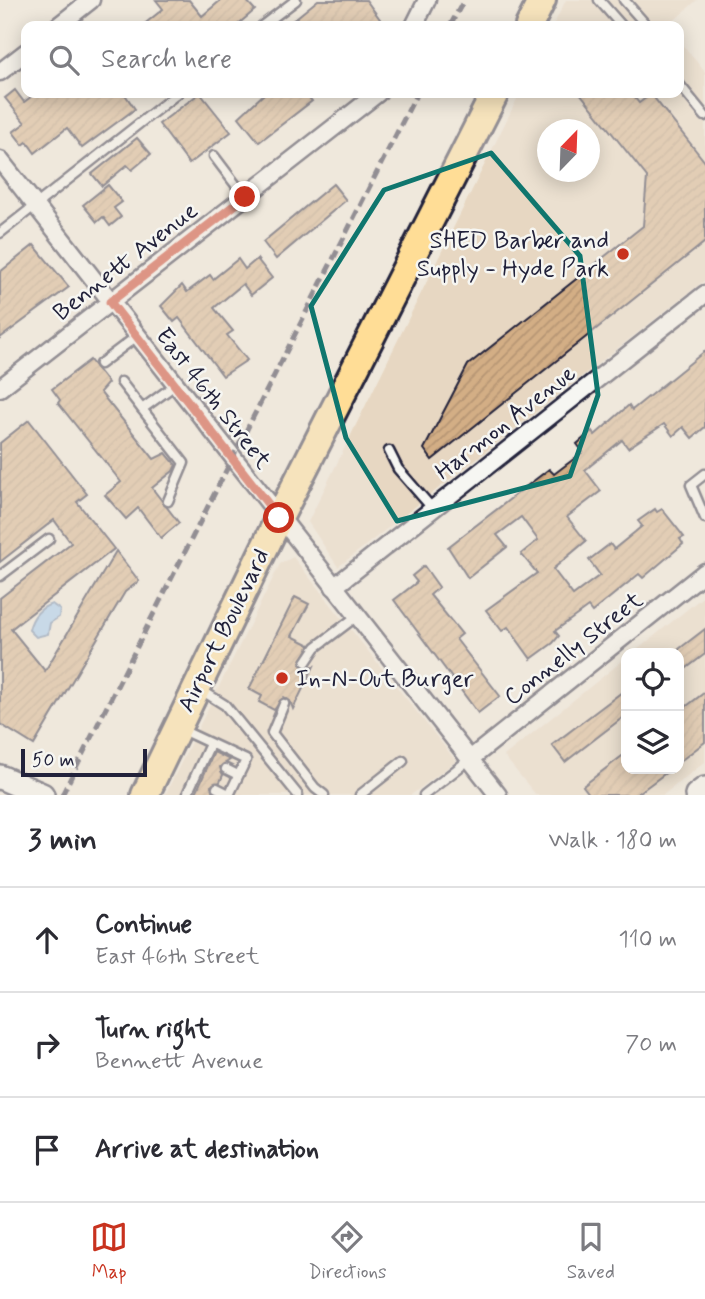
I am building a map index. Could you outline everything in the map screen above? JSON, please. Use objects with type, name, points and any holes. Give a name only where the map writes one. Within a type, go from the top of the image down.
[{"type":"main road","points":[[531,21],[542,0]]},
{"type":"main road","name":"Airport Boulevard","points":[[145,795],[279,518],[492,98]]},
{"type":"main road","points":[[0,777],[33,793]]},
{"type":"main road","points":[[697,795],[705,789]]},
{"type":"street","points":[[64,21],[91,0]]},
{"type":"street","points":[[416,21],[427,0]]},
{"type":"street","points":[[0,72],[21,56]]},
{"type":"street","name":"Bennett Avenue","points":[[0,388],[372,98]]},
{"type":"street","name":"East 46th Street","points":[[0,160],[498,795]]},
{"type":"street","name":"Harmon Avenue","points":[[334,587],[705,294]]},
{"type":"street","name":"Connelly Street","points":[[470,759],[705,572]]},
{"type":"lane","points":[[269,21],[296,0]]},
{"type":"lane","points":[[599,0],[617,21]]},
{"type":"lane","points":[[624,0],[643,21]]},
{"type":"lane","points":[[684,90],[705,116]]},
{"type":"lane","points":[[0,233],[172,98]]},
{"type":"lane","points":[[214,156],[245,197]]},
{"type":"lane","points":[[100,364],[137,336]]},
{"type":"lane","points":[[121,382],[184,463],[167,501]]},
{"type":"lane","points":[[142,410],[175,385]]},
{"type":"lane","points":[[389,451],[398,469],[432,508]]},
{"type":"lane","points":[[705,474],[691,485],[705,518]]},
{"type":"lane","points":[[0,576],[50,539]]},
{"type":"lane","points":[[306,662],[316,647],[357,616]]},
{"type":"lane","points":[[196,687],[225,705],[298,795]]},
{"type":"lane","points":[[284,704],[272,733],[324,795]]},
{"type":"lane","points":[[176,728],[246,760],[229,794],[217,788]]},
{"type":"lane","points":[[190,795],[188,792],[197,779],[211,744]]},
{"type":"lane","points":[[424,795],[470,759]]},
{"type":"lane","points":[[360,795],[403,761]]},
{"type":"lane","points":[[226,769],[238,775]]},
{"type":"highlighted area","points":[[491,153],[580,256],[598,395],[570,476],[397,521],[346,438],[311,306],[384,190]]},
{"type":"shaded area","points":[[566,0],[697,0],[674,21],[556,21]]},
{"type":"shaded area","points":[[684,46],[705,72],[705,280],[338,567],[308,522],[518,98],[684,98]]},
{"type":"shaded area","points":[[293,557],[456,761],[411,795],[165,795],[280,564]]},
{"type":"shaded area","points":[[705,595],[705,762],[663,795],[536,795],[504,756],[621,662],[621,774],[684,774],[684,648],[639,648]]},
{"type":"water","points":[[52,604],[60,610],[59,617],[50,623],[48,634],[36,637],[29,630],[32,621],[40,611]]},
{"type":"building","points":[[156,0],[189,0],[202,16],[221,0],[246,0],[255,10],[242,21],[148,21],[163,9]]},
{"type":"building","points":[[318,0],[366,0],[381,21],[292,21]]},
{"type":"building","points":[[15,90],[24,102],[29,98],[127,98],[135,109],[82,148],[67,128],[35,153],[27,142],[23,145],[13,132],[25,123],[5,98]]},
{"type":"building","points":[[193,98],[204,98],[231,132],[189,164],[159,124]]},
{"type":"building","points":[[260,98],[309,98],[312,101],[259,142],[239,117]]},
{"type":"building","points":[[584,98],[635,98],[639,103],[646,98],[654,98],[705,162],[705,242],[432,460],[424,449],[468,365],[643,226],[647,177]]},
{"type":"building","points":[[137,138],[151,154],[132,170],[127,165],[102,186],[92,174]]},
{"type":"building","points":[[333,184],[346,200],[276,259],[263,242]]},
{"type":"building","points":[[108,185],[122,202],[114,208],[121,217],[110,226],[103,217],[97,222],[83,205]]},
{"type":"building","points":[[34,245],[69,287],[0,338],[0,272]]},
{"type":"building","points":[[238,259],[245,269],[257,259],[272,278],[251,295],[243,284],[214,308],[233,331],[227,335],[247,360],[223,376],[179,318],[174,322],[161,306],[182,285],[187,292],[210,275],[213,279]]},
{"type":"building","points":[[705,351],[705,427],[692,438],[683,427],[673,436],[664,424],[628,448],[622,440],[585,470],[601,491],[567,517],[586,541],[553,569],[573,595],[600,575],[589,560],[610,544],[614,549],[642,526],[638,521],[655,509],[657,512],[662,509],[684,537],[680,539],[683,544],[643,578],[639,574],[592,612],[588,607],[555,631],[559,636],[553,643],[531,659],[508,627],[502,631],[486,610],[537,573],[521,554],[538,540],[521,517],[497,535],[507,547],[468,578],[448,547],[549,469],[554,474],[583,452],[577,444],[592,431],[595,435],[629,405],[632,410]]},
{"type":"building","points":[[90,360],[108,383],[100,392],[154,459],[166,453],[176,465],[173,471],[152,488],[179,523],[161,538],[138,508],[126,519],[105,495],[121,482],[58,403],[60,400],[52,389]]},
{"type":"building","points":[[29,420],[87,494],[77,502],[114,549],[11,629],[45,671],[116,551],[139,581],[125,592],[34,745],[0,724],[0,598],[71,543],[54,520],[0,562],[0,443]]},
{"type":"building","points":[[424,566],[439,587],[430,595],[462,634],[456,639],[500,696],[478,713],[394,600],[417,582],[412,576]]},
{"type":"building","name":"In-N-Out Burger","points":[[295,597],[309,604],[292,636],[310,645],[300,664],[305,668],[314,666],[293,709],[290,701],[284,697],[274,710],[259,702],[262,696],[249,689]]},
{"type":"building","points":[[705,629],[705,654],[684,670],[684,648],[680,648]]},
{"type":"building","points":[[705,692],[705,742],[684,758],[684,711],[684,708]]},
{"type":"building","points":[[621,693],[621,719],[565,762],[552,745]]},
{"type":"building","points":[[214,752],[230,760],[220,767],[223,775],[220,782],[211,786],[214,795],[195,795]]},
{"type":"building","points":[[621,757],[621,774],[664,774],[636,795],[590,795],[583,786]]},
{"type":"railway","points":[[453,21],[464,0]]},
{"type":"railway","points":[[62,795],[414,98]]},
{"type":"place","name":"SHED Barber and Supply - Hyde Park","points":[[623,254]]},
{"type":"place","name":"In-N-Out Burger","points":[[282,678]]},
{"type":"route","points":[[245,197],[110,302],[279,518]]}]
